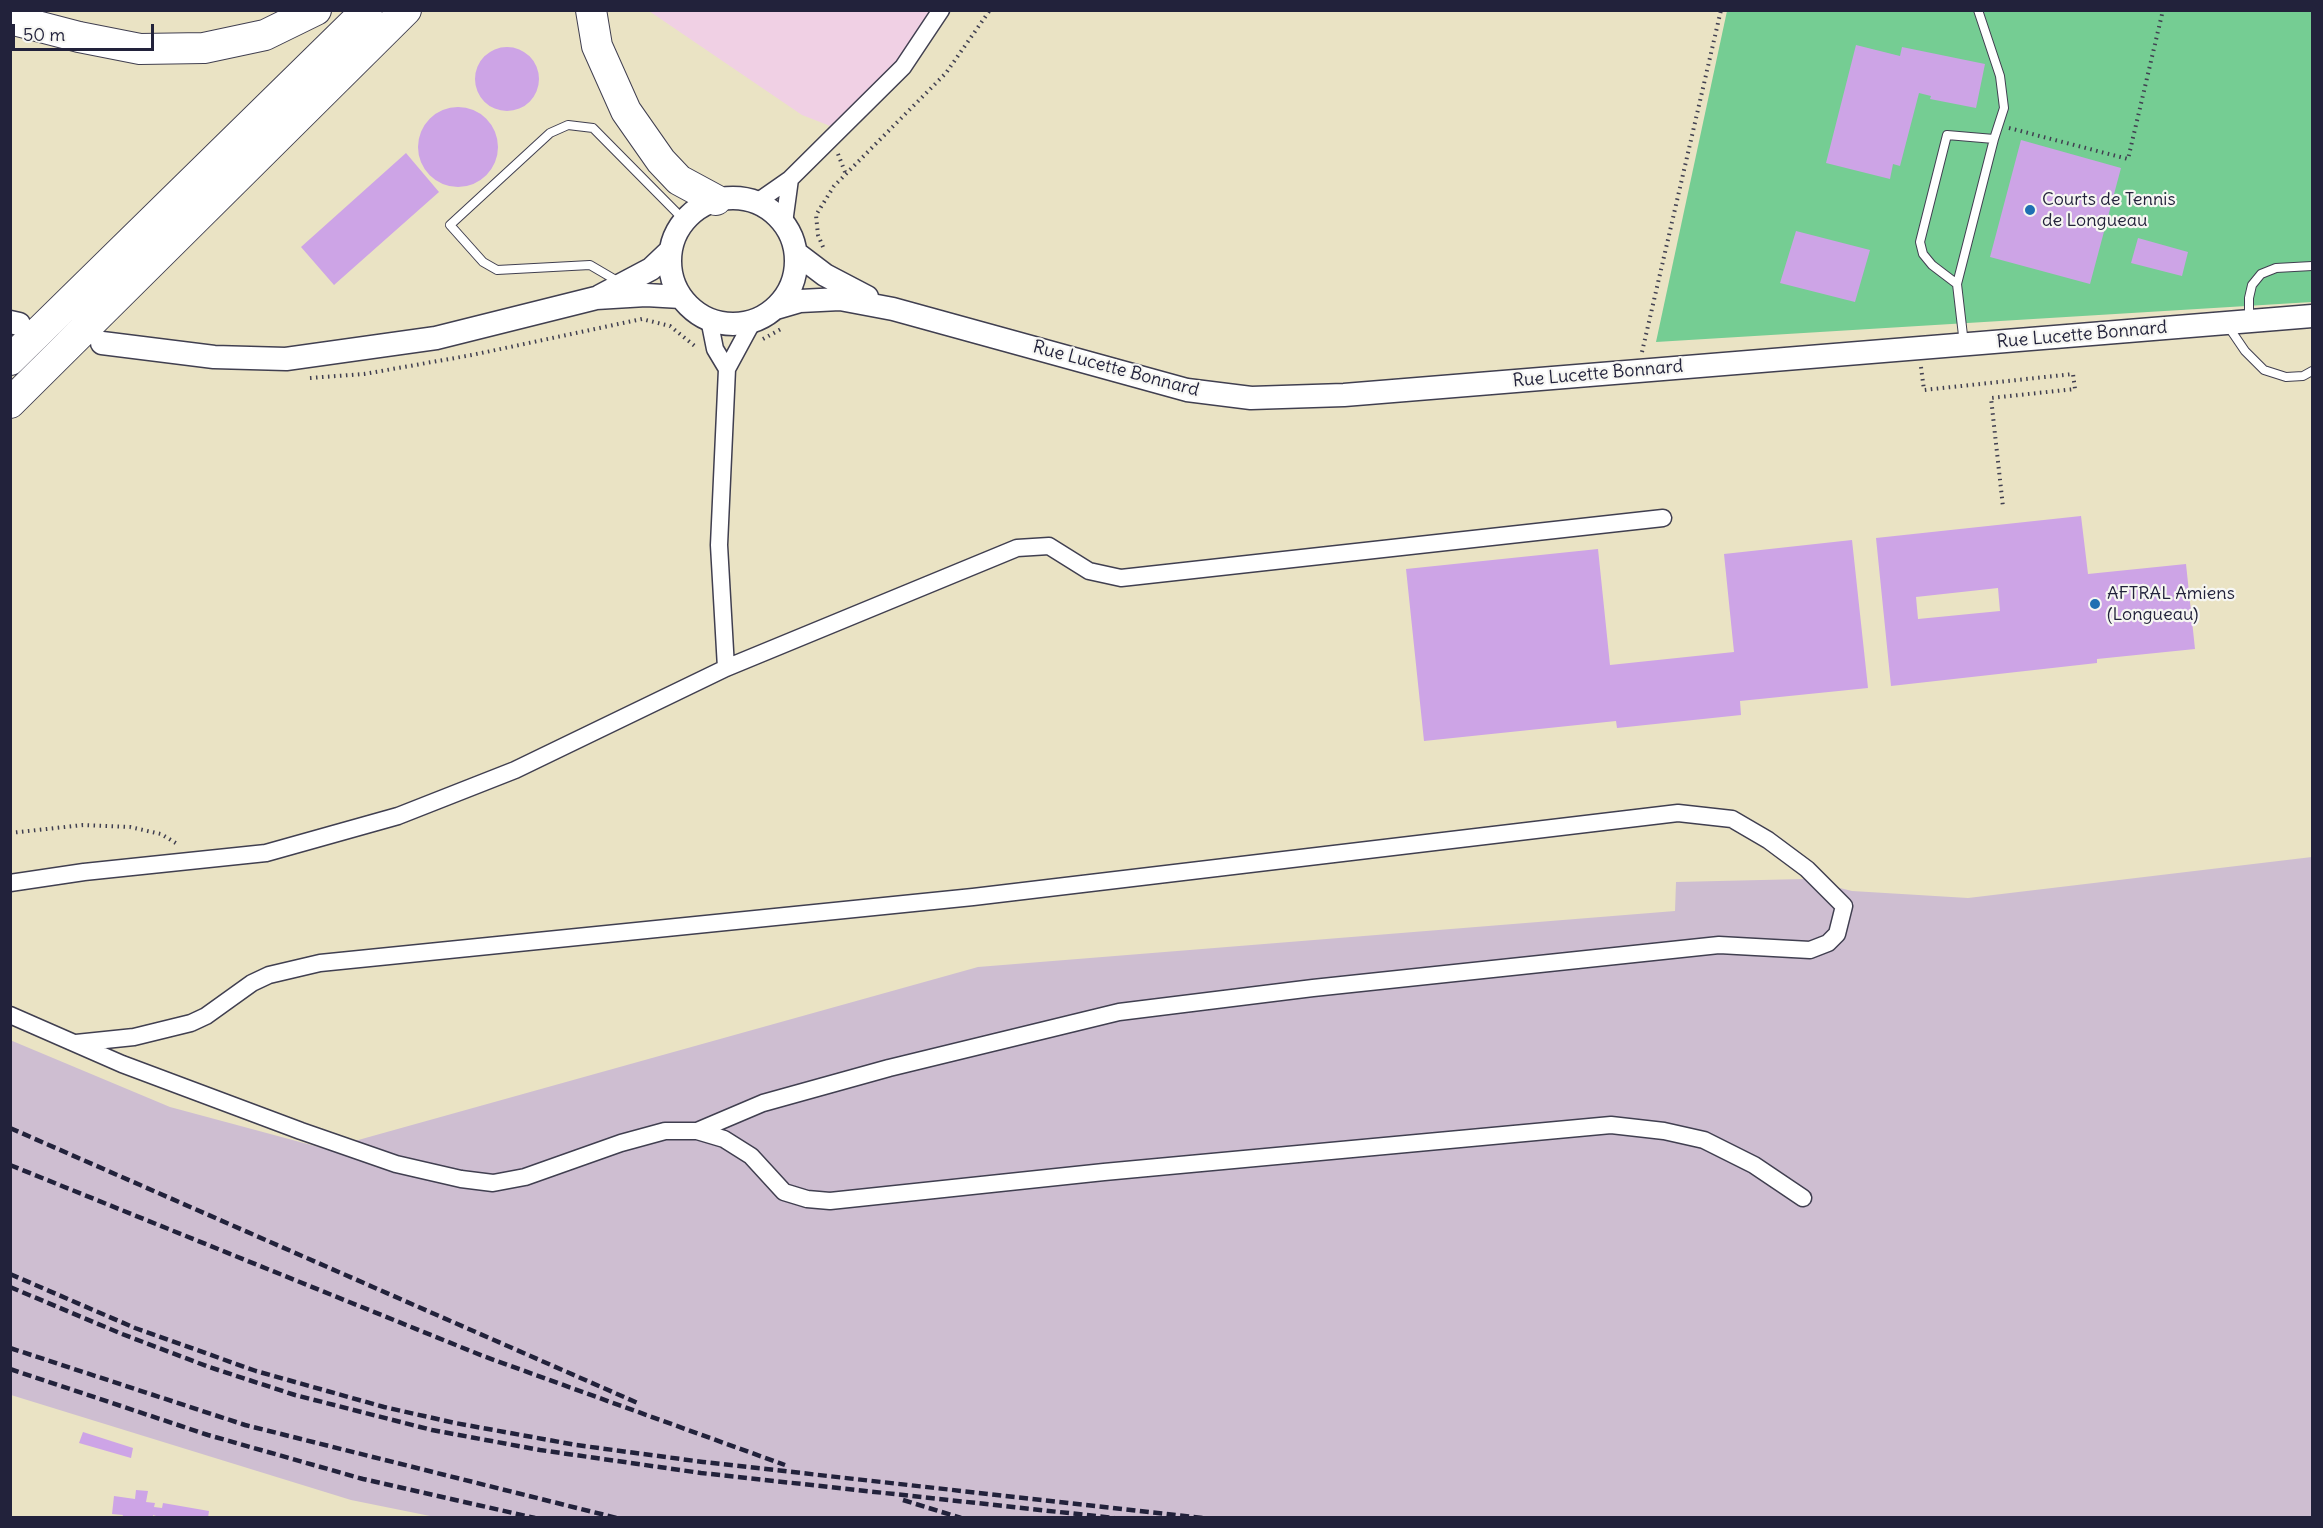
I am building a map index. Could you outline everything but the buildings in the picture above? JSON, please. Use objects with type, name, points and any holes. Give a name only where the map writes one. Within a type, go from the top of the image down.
[{"type":"highway","points":[[10,20],[140,49],[204,48],[265,35],[316,10]]},
{"type":"highway","points":[[10,360],[367,10]]},
{"type":"highway","points":[[10,403],[406,10]]},
{"type":"highway","points":[[591,10],[597,46],[626,111],[661,161],[673,174],[696,191],[716,200]]},
{"type":"street","points":[[757,202],[790,179],[903,67],[941,10]]},
{"type":"street","points":[[784,223],[790,179]]},
{"type":"street","points":[[596,298],[620,283],[651,269],[670,251],[684,220],[698,208],[716,200],[730,198],[757,202],[772,211],[784,223],[796,253],[795,273],[788,292],[776,308],[753,321],[723,323],[709,319],[693,310],[681,297],[671,275],[670,251]]},
{"type":"street","name":"Rue Lucette Bonnard","points":[[796,253],[825,275],[893,309]]},
{"type":"street","points":[[102,343],[214,357],[286,359],[436,338],[596,298],[646,295],[681,297]]},
{"type":"street","name":"Rue Lucette Bonnard","points":[[776,308],[800,301],[840,299],[893,309],[1187,390],[1251,398],[1328,397],[2313,316]]},
{"type":"street","points":[[709,319],[715,349],[727,369]]},
{"type":"street","points":[[726,668],[719,544],[727,369],[753,321]]},
{"type":"street","points":[[10,883],[266,853],[398,816],[515,770],[726,668],[1017,548],[1049,546],[1089,571],[1121,578],[1663,518]]},
{"type":"street","points":[[75,1042],[134,1037],[191,1023],[206,1016],[252,983],[268,975],[320,963],[973,897],[1678,813],[1732,819],[1768,840],[1807,869],[1844,906],[1837,934],[1828,943],[1810,950],[1719,945],[1119,1012],[889,1068],[763,1103],[697,1131]]},
{"type":"street","points":[[10,1015],[122,1064],[301,1131],[396,1164],[461,1179],[493,1183],[525,1178],[621,1143],[664,1131],[697,1131],[724,1139],[751,1155],[784,1192],[807,1199],[830,1202],[1104,1172],[1611,1125],[1664,1131],[1704,1140],[1754,1165],[1803,1198]]},
{"type":"lane","points":[[1964,344],[1957,284],[2004,108],[2000,76],[1978,10]]},
{"type":"lane","points":[[620,283],[590,265],[497,270],[483,262],[450,225],[550,133],[568,125],[593,128],[684,220]]},
{"type":"lane","points":[[1957,284],[1932,265],[1923,254],[1920,242],[1936,178],[1947,135],[1994,139]]},
{"type":"lane","points":[[2313,266],[2276,268],[2261,274],[2252,285],[2238,322],[2245,351],[2264,370],[2286,377],[2303,376],[2313,371]]},
{"type":"path","points":[[825,275],[824,249],[818,235],[816,214],[834,186],[946,73],[990,10]]},
{"type":"path","points":[[1637,371],[1721,10]]},
{"type":"path","points":[[2000,126],[2128,159],[2163,10]]},
{"type":"path","points":[[308,378],[364,374],[461,357],[642,319],[670,326],[697,348],[715,349]]},
{"type":"path","points":[[739,350],[752,348],[790,325]]},
{"type":"path","points":[[1919,348],[1924,390],[2073,374],[2075,389],[1991,398],[2003,507]]},
{"type":"path","points":[[10,833],[83,825],[130,827],[161,834],[202,859]]},
{"type":"shaded area","points":[[649,11],[941,11],[903,67],[838,129],[802,115]]},
{"type":"shaded area","points":[[2312,857],[2312,1517],[440,1518],[351,1500],[11,1395],[10,1040],[170,1107],[326,1149],[978,967],[1675,911],[1676,882],[1804,879],[1852,891],[1968,898]]},
{"type":"green space","points":[[1727,11],[2312,11],[2312,302],[1656,342]]},
{"type":"railway","points":[[10,1128],[640,1404]]},
{"type":"railway","points":[[10,1165],[483,1356],[785,1465]]},
{"type":"railway","points":[[10,1274],[135,1328],[256,1371],[384,1407],[455,1423],[576,1445],[703,1462],[1203,1518]]},
{"type":"railway","points":[[10,1287],[122,1334],[209,1367],[295,1395],[432,1430],[540,1450],[701,1473],[1114,1518]]},
{"type":"railway","points":[[10,1348],[245,1425],[617,1518]]},
{"type":"railway","points":[[10,1369],[208,1435],[363,1479],[535,1518]]},
{"type":"railway","points":[[903,1500],[961,1518]]},
{"type":"place","name":"Courts de Tennis de Longueau","points":[[2030,210]]},
{"type":"place","name":"AFTRAL Amiens (Longueau)","points":[[2095,604]]}]
